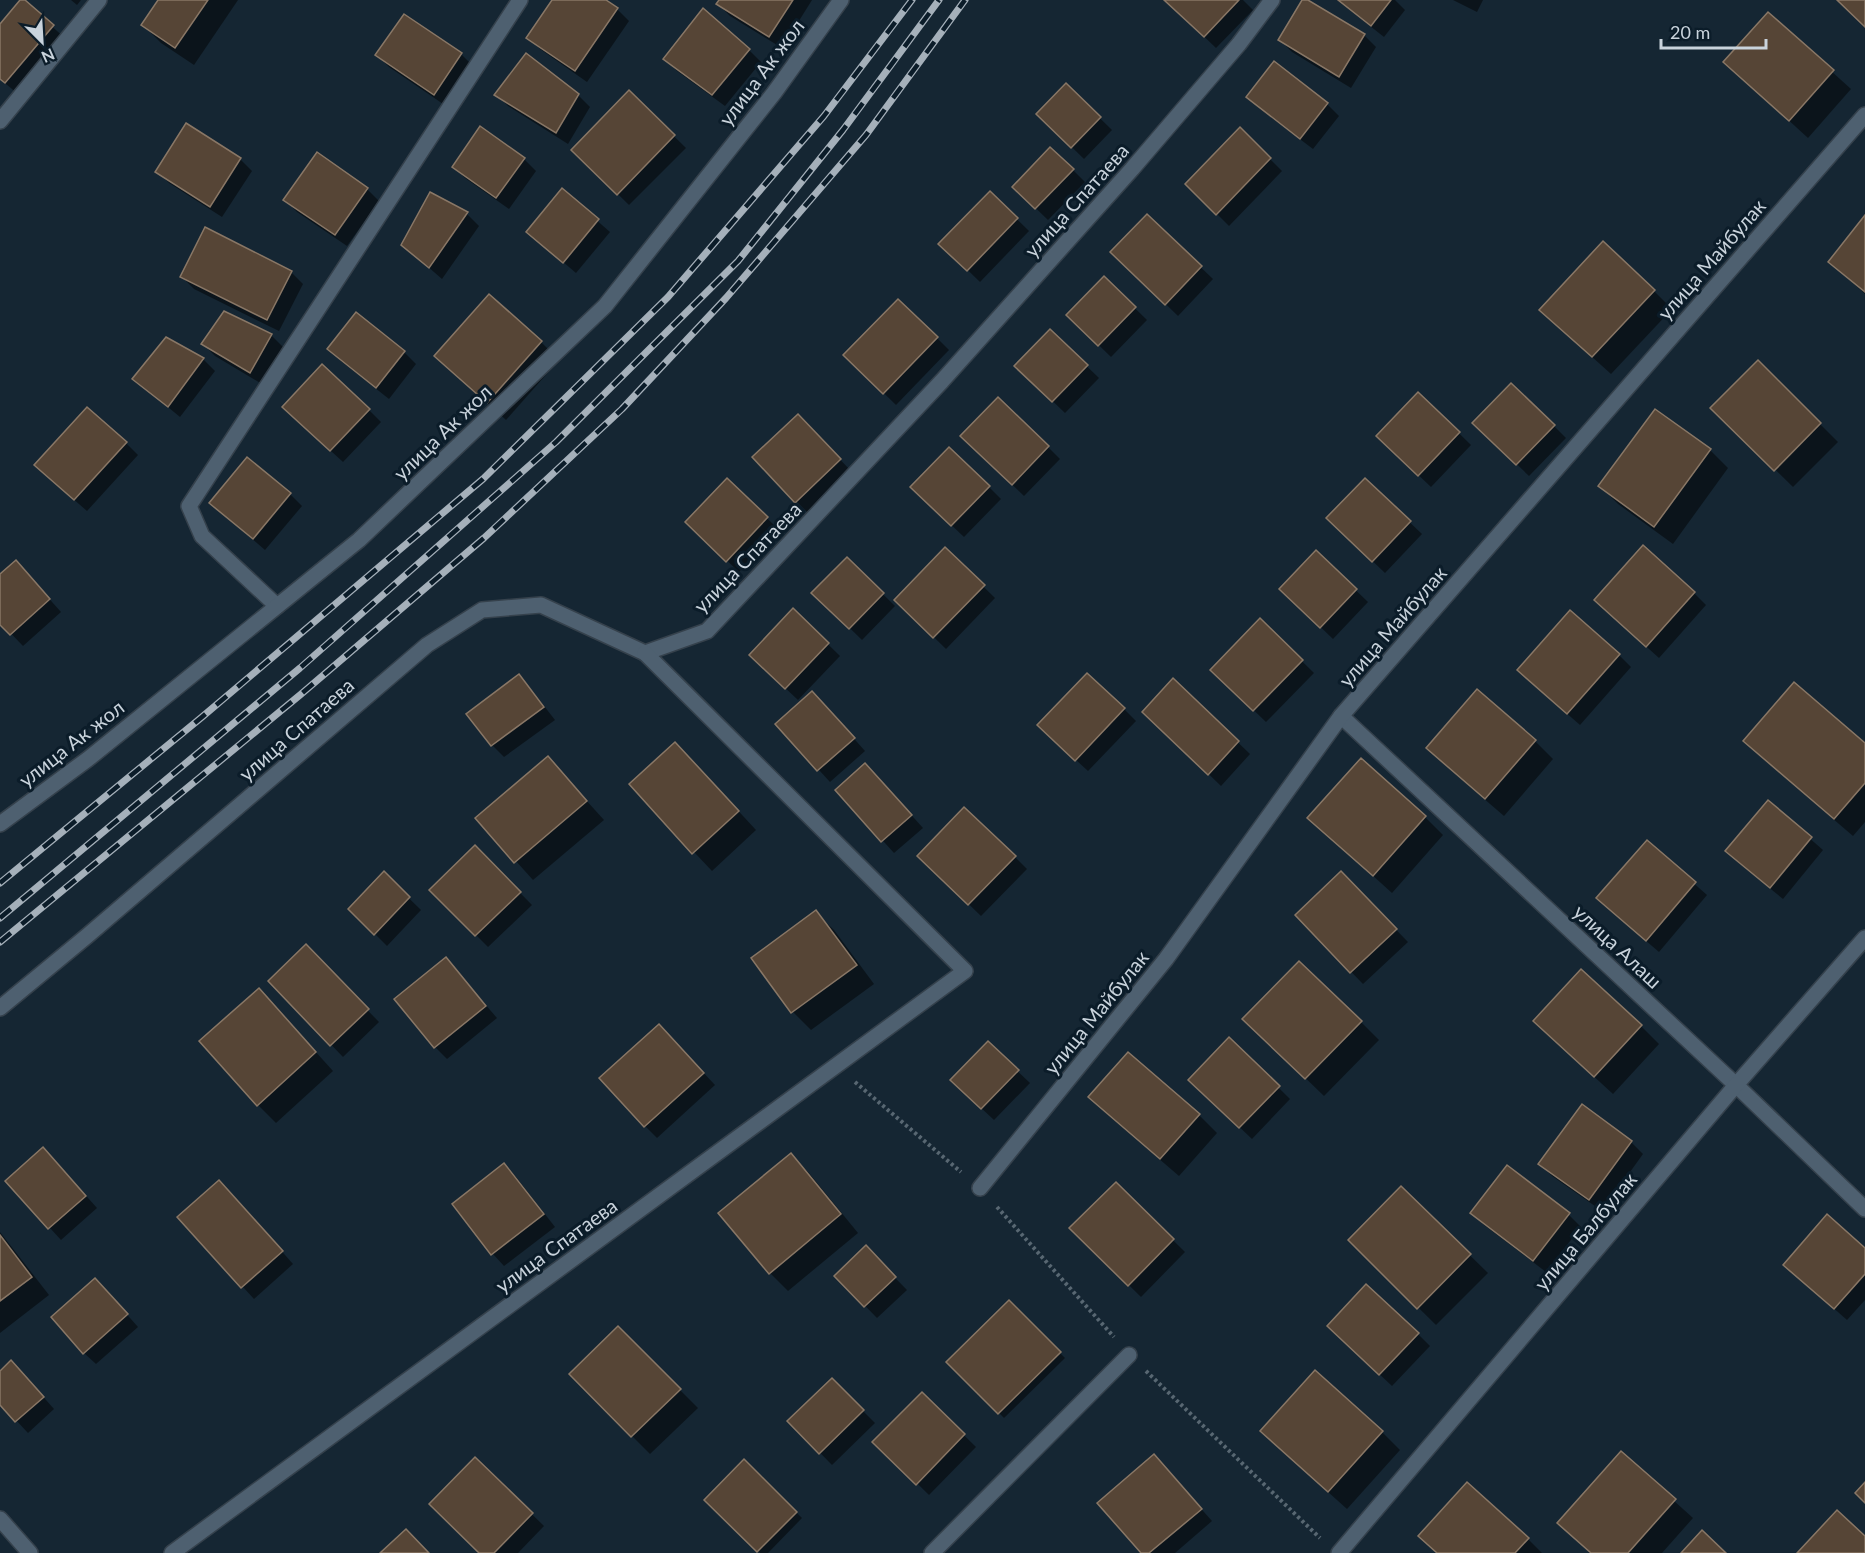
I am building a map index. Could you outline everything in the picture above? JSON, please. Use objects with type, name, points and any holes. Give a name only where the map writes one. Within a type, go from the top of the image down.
[{"type":"street","points":[[0,121],[99,0]]},
{"type":"street","points":[[277,606],[202,536],[189,506],[520,0]]},
{"type":"street","name":"улица Ак жол","points":[[0,824],[88,759],[359,540],[605,306],[774,93],[841,0]]},
{"type":"street","name":"улица Спатаева","points":[[645,653],[707,631],[950,372],[1209,80],[1272,0]]},
{"type":"street","name":"улица Майбулак","points":[[980,1188],[1166,959],[1341,716],[1865,115]]},
{"type":"street","name":"улица Спатаева","points":[[0,1008],[427,645],[482,610],[541,605],[645,653],[965,971],[172,1553]]},
{"type":"street","name":"улица Алаш","points":[[1341,716],[1736,1085],[1865,1209]]},
{"type":"street","name":"улица Балбулак","points":[[1333,1549],[1865,938]]},
{"type":"street","points":[[932,1553],[1129,1355]]},
{"type":"street","points":[[0,1519],[30,1553]]},
{"type":"path","points":[[836,1065],[980,1188],[1129,1355],[1333,1549]]},
{"type":"building","points":[[20,0],[25,0],[54,25],[5,83],[0,79],[0,24]]},
{"type":"building","points":[[158,0],[208,0],[175,48],[141,25]]},
{"type":"building","points":[[552,0],[606,0],[618,8],[575,71],[526,38]]},
{"type":"building","points":[[719,0],[793,0],[769,37],[716,4]]},
{"type":"building","points":[[1164,0],[1239,0],[1204,37]]},
{"type":"building","points":[[1302,0],[1308,0],[1365,34],[1339,77],[1278,40]]},
{"type":"building","points":[[1338,0],[1391,0],[1371,26]]},
{"type":"building","points":[[1837,0],[1865,0],[1865,27]]},
{"type":"building","points":[[703,8],[750,49],[712,95],[663,59]]},
{"type":"building","points":[[1768,12],[1834,70],[1789,121],[1723,62]]},
{"type":"building","points":[[404,14],[462,53],[434,95],[375,55]]},
{"type":"building","points":[[526,53],[579,94],[556,133],[494,95]]},
{"type":"building","points":[[1274,61],[1328,103],[1300,139],[1246,97]]},
{"type":"building","points":[[1066,83],[1101,117],[1071,148],[1036,114]]},
{"type":"building","points":[[629,90],[675,135],[617,195],[571,150]]},
{"type":"building","points":[[186,123],[241,158],[210,207],[155,172]]},
{"type":"building","points":[[480,126],[525,158],[496,198],[452,167]]},
{"type":"building","points":[[1240,127],[1271,158],[1216,215],[1185,184]]},
{"type":"building","points":[[1050,147],[1074,169],[1035,209],[1012,187]]},
{"type":"building","points":[[317,152],[368,188],[335,235],[283,200]]},
{"type":"building","points":[[562,188],[599,219],[563,263],[526,232]]},
{"type":"building","points":[[990,191],[1018,218],[967,271],[938,244]]},
{"type":"building","points":[[430,192],[468,212],[429,268],[401,245]]},
{"type":"building","points":[[1147,214],[1202,266],[1165,305],[1110,252]]},
{"type":"building","points":[[1865,215],[1865,292],[1828,262]]},
{"type":"building","points":[[205,227],[292,271],[267,320],[180,277]]},
{"type":"building","points":[[1603,241],[1655,290],[1592,357],[1539,310]]},
{"type":"building","points":[[1104,276],[1136,307],[1098,346],[1066,315]]},
{"type":"building","points":[[489,294],[542,341],[487,403],[434,356]]},
{"type":"building","points":[[898,299],[938,337],[883,394],[843,355]]},
{"type":"building","points":[[224,311],[272,334],[250,373],[201,344]]},
{"type":"building","points":[[356,312],[405,351],[376,388],[327,349]]},
{"type":"building","points":[[1050,329],[1088,365],[1052,402],[1014,366]]},
{"type":"building","points":[[166,337],[204,358],[168,407],[132,379]]},
{"type":"building","points":[[1758,360],[1821,423],[1774,471],[1710,408]]},
{"type":"building","points":[[322,364],[370,409],[330,451],[282,407]]},
{"type":"building","points":[[1511,383],[1555,425],[1516,465],[1472,423]]},
{"type":"building","points":[[1418,392],[1460,432],[1418,476],[1376,436]]},
{"type":"building","points":[[998,397],[1049,446],[1012,485],[960,436]]},
{"type":"building","points":[[87,407],[127,442],[74,500],[34,465]]},
{"type":"building","points":[[1655,409],[1711,449],[1654,527],[1598,486]]},
{"type":"building","points":[[798,414],[841,459],[795,503],[752,457]]},
{"type":"building","points":[[949,447],[990,486],[951,526],[910,487]]},
{"type":"building","points":[[247,457],[291,493],[253,539],[209,503]]},
{"type":"building","points":[[727,478],[768,517],[726,562],[685,522]]},
{"type":"building","points":[[1365,478],[1411,521],[1372,562],[1326,518]]},
{"type":"building","points":[[1643,545],[1695,592],[1646,647],[1594,600]]},
{"type":"building","points":[[945,547],[985,585],[933,638],[894,600]]},
{"type":"building","points":[[1316,550],[1357,589],[1320,628],[1279,589]]},
{"type":"building","points":[[847,557],[884,593],[849,629],[811,593]]},
{"type":"building","points":[[16,560],[50,599],[10,635],[0,625],[0,574]]},
{"type":"building","points":[[793,608],[829,643],[785,689],[749,655]]},
{"type":"building","points":[[1570,610],[1620,654],[1567,714],[1517,670]]},
{"type":"building","points":[[1260,618],[1303,660],[1253,711],[1210,670]]},
{"type":"building","points":[[1087,673],[1125,708],[1075,761],[1037,725]]},
{"type":"building","points":[[519,674],[544,707],[491,746],[466,714]]},
{"type":"building","points":[[1173,678],[1239,741],[1208,775],[1142,712]]},
{"type":"building","points":[[1794,682],[1865,743],[1865,783],[1834,819],[1743,741]]},
{"type":"building","points":[[1477,689],[1536,740],[1485,799],[1426,748]]},
{"type":"building","points":[[812,691],[855,738],[817,771],[775,724]]},
{"type":"building","points":[[675,742],[739,811],[692,854],[629,784]]},
{"type":"building","points":[[548,756],[587,801],[514,863],[475,818]]},
{"type":"building","points":[[1361,758],[1426,816],[1373,876],[1307,818]]},
{"type":"building","points":[[865,763],[912,815],[881,842],[835,790]]},
{"type":"building","points":[[1768,800],[1812,837],[1770,888],[1725,851]]},
{"type":"building","points":[[964,807],[1016,856],[968,905],[917,856]]},
{"type":"building","points":[[1647,840],[1696,882],[1646,941],[1596,898]]},
{"type":"building","points":[[475,845],[521,892],[475,936],[429,890]]},
{"type":"building","points":[[384,871],[410,897],[374,935],[348,909]]},
{"type":"building","points":[[1341,871],[1397,929],[1350,973],[1295,915]]},
{"type":"building","points":[[816,910],[857,965],[791,1013],[751,958]]},
{"type":"building","points":[[306,944],[369,1009],[330,1046],[268,981]]},
{"type":"building","points":[[446,957],[486,1006],[434,1048],[394,999]]},
{"type":"building","points":[[1299,961],[1362,1021],[1305,1079],[1242,1019]]},
{"type":"building","points":[[1581,969],[1642,1025],[1594,1077],[1533,1021]]},
{"type":"building","points":[[259,988],[316,1052],[257,1106],[199,1041]]},
{"type":"building","points":[[659,1024],[704,1073],[644,1127],[599,1078]]},
{"type":"building","points":[[1229,1037],[1280,1086],[1239,1128],[1188,1080]]},
{"type":"building","points":[[988,1041],[1019,1070],[981,1109],[950,1080]]},
{"type":"building","points":[[1128,1052],[1200,1114],[1160,1159],[1088,1097]]},
{"type":"building","points":[[1582,1104],[1632,1141],[1589,1200],[1538,1164]]},
{"type":"building","points":[[43,1147],[86,1196],[48,1229],[5,1181]]},
{"type":"building","points":[[791,1153],[841,1214],[769,1274],[718,1213]]},
{"type":"building","points":[[504,1163],[544,1214],[491,1255],[452,1204]]},
{"type":"building","points":[[1507,1165],[1570,1213],[1533,1261],[1470,1213]]},
{"type":"building","points":[[219,1180],[283,1251],[241,1288],[177,1217]]},
{"type":"building","points":[[1116,1182],[1174,1239],[1128,1286],[1069,1228]]},
{"type":"building","points":[[1401,1186],[1471,1254],[1417,1309],[1348,1240]]},
{"type":"building","points":[[1827,1214],[1865,1248],[1865,1274],[1834,1309],[1783,1265]]},
{"type":"building","points":[[0,1235],[32,1277],[0,1301]]},
{"type":"building","points":[[866,1245],[896,1277],[864,1307],[834,1276]]},
{"type":"building","points":[[95,1278],[128,1314],[83,1354],[51,1317]]},
{"type":"building","points":[[1366,1284],[1419,1333],[1379,1375],[1327,1326]]},
{"type":"building","points":[[1009,1300],[1061,1352],[998,1414],[946,1362]]},
{"type":"building","points":[[618,1326],[681,1389],[631,1437],[569,1374]]},
{"type":"building","points":[[11,1360],[44,1397],[15,1422],[0,1405],[0,1371]]},
{"type":"building","points":[[1315,1370],[1383,1431],[1328,1492],[1260,1431]]},
{"type":"building","points":[[832,1378],[864,1410],[819,1454],[787,1421]]},
{"type":"building","points":[[922,1392],[965,1434],[916,1485],[872,1442]]},
{"type":"building","points":[[1621,1451],[1676,1499],[1628,1553],[1591,1553],[1557,1523]]},
{"type":"building","points":[[1154,1454],[1202,1509],[1149,1553],[1141,1553],[1097,1503]]},
{"type":"building","points":[[475,1457],[533,1513],[494,1553],[479,1553],[429,1504]]},
{"type":"building","points":[[744,1459],[797,1512],[757,1552],[704,1500]]},
{"type":"building","points":[[1467,1482],[1529,1538],[1515,1553],[1437,1553],[1418,1536]]},
{"type":"building","points":[[1865,1482],[1865,1503],[1855,1493]]},
{"type":"building","points":[[1837,1510],[1865,1536],[1865,1553],[1797,1553]]},
{"type":"building","points":[[406,1529],[429,1553],[380,1553]]},
{"type":"building","points":[[1702,1530],[1726,1553],[1681,1553]]},
{"type":"railway","points":[[0,883],[202,717],[483,479],[668,297],[824,116],[912,0]]},
{"type":"railway","points":[[0,918],[300,668],[556,442],[738,261],[843,130],[939,0]]},
{"type":"railway","points":[[0,942],[300,695],[484,538],[622,409],[726,298],[866,135],[965,0]]}]
